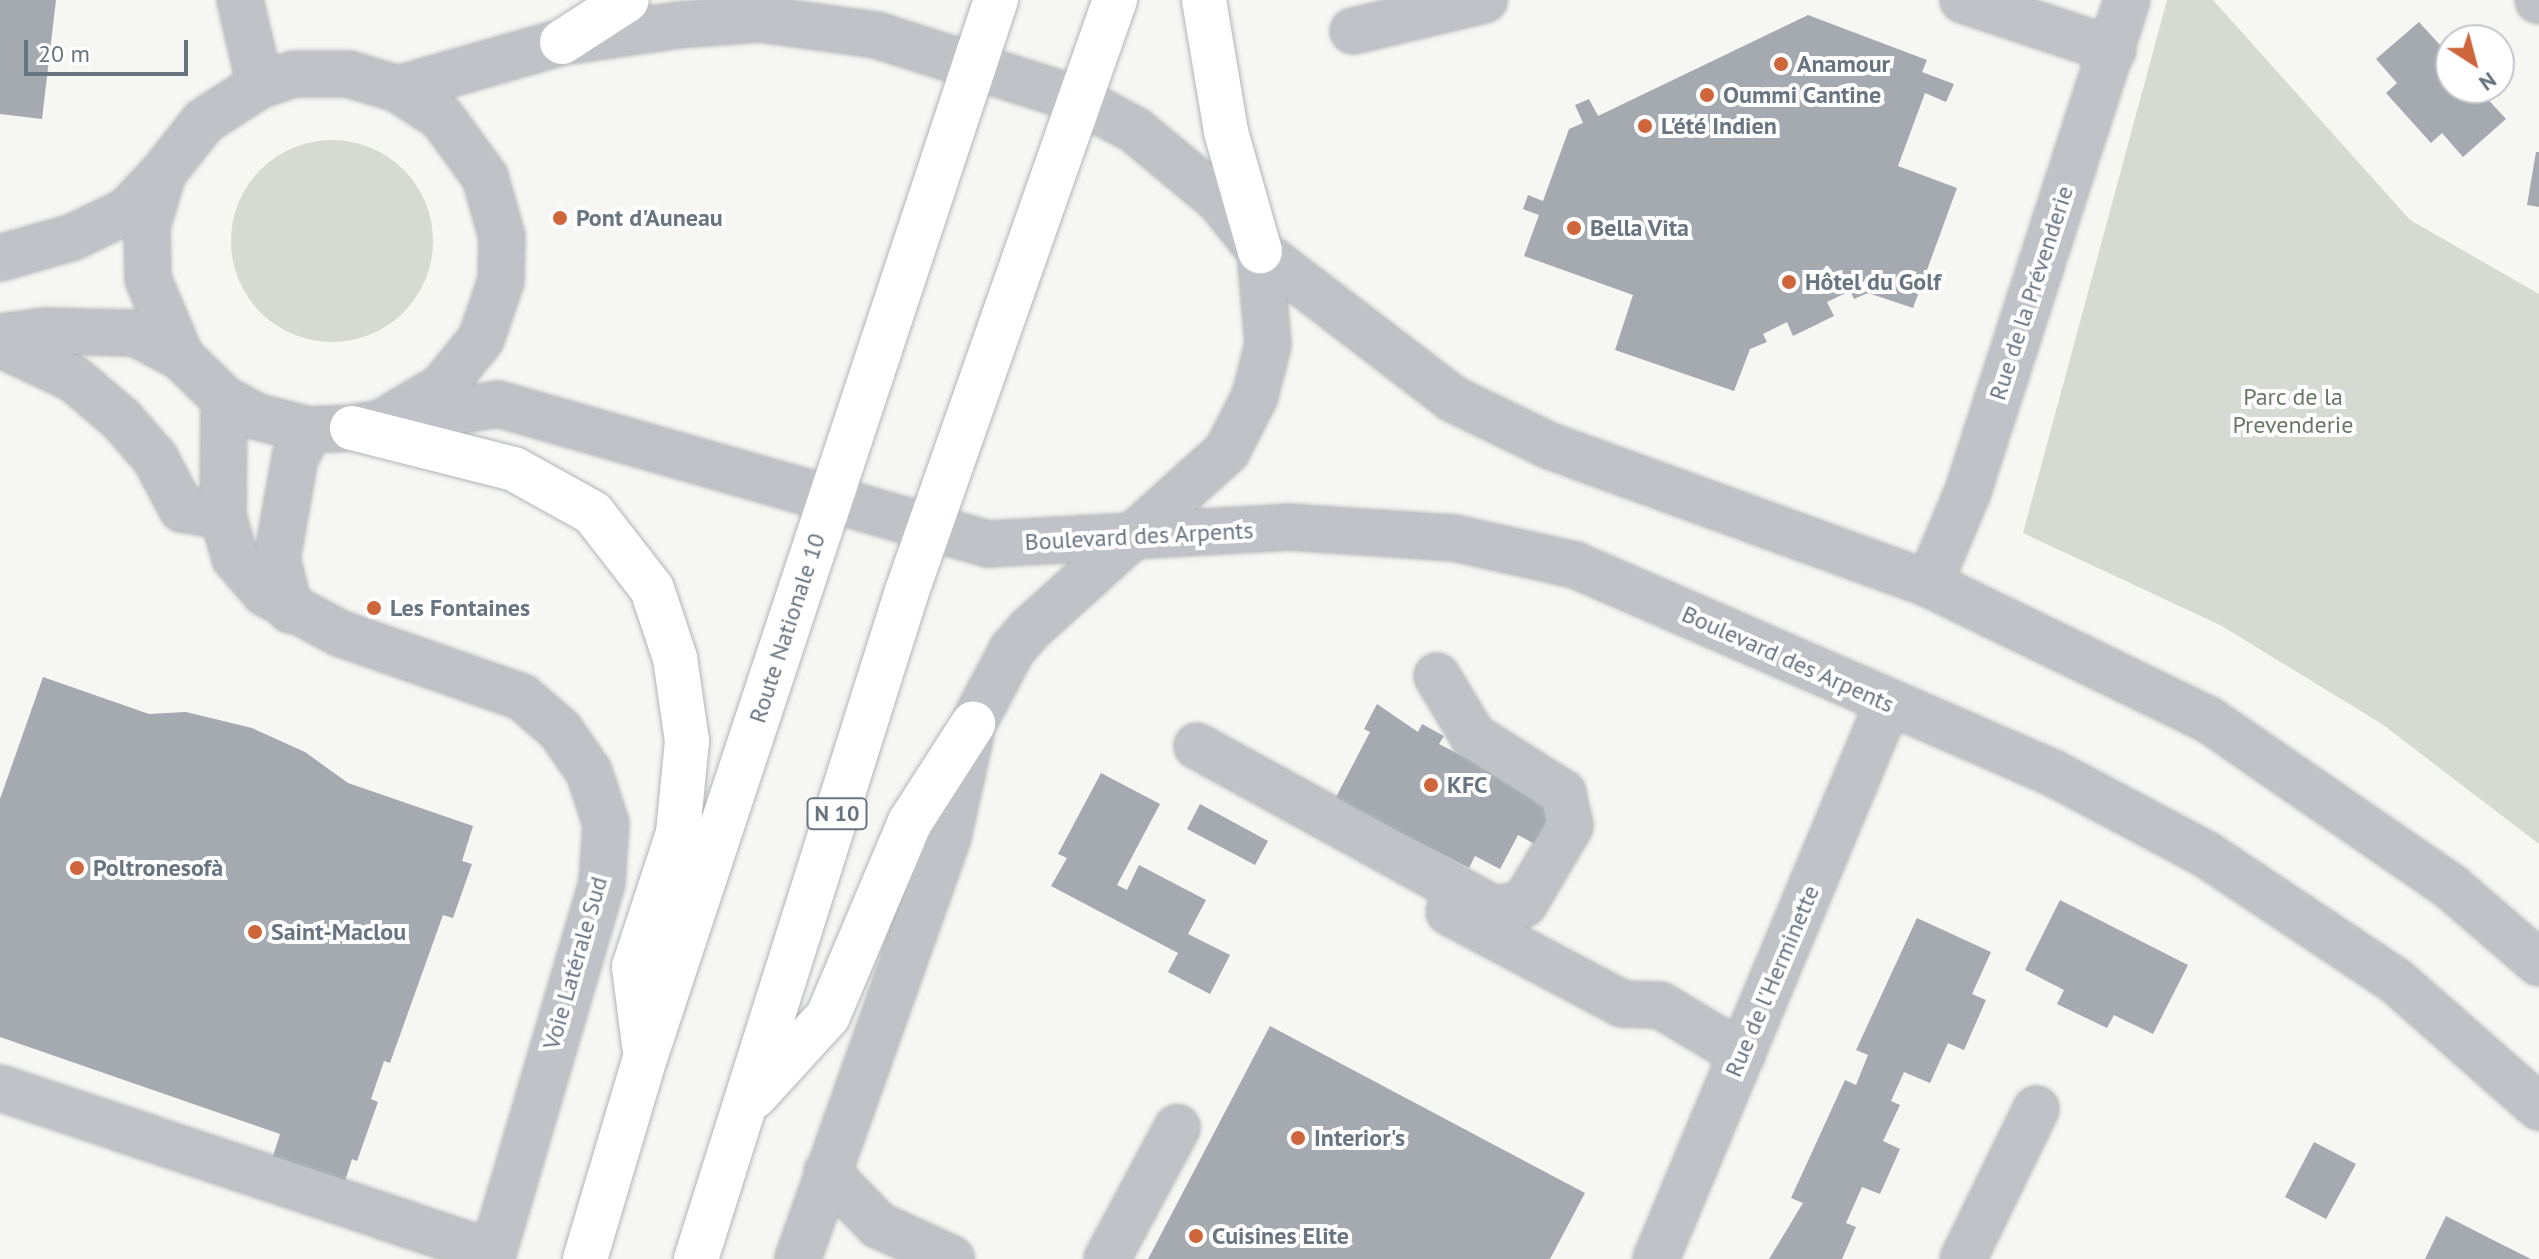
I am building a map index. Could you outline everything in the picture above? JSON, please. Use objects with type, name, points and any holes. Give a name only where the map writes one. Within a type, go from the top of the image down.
[{"type":"main road","points":[[562,42],[627,0]]},
{"type":"main road","name":"Route Nationale 10","points":[[585,1259],[645,1058],[996,0]]},
{"type":"main road","name":"N 10","points":[[696,1259],[748,1103],[897,620],[933,528],[1077,99],[1115,0]]},
{"type":"main road","points":[[1204,0],[1226,132],[1260,251]]},
{"type":"main road","points":[[370,423],[514,469],[593,513],[652,589],[675,658],[687,741],[678,833],[634,967],[645,1058]]},
{"type":"main road","points":[[748,1103],[828,1016],[910,822],[973,724]]},
{"type":"street","points":[[240,0],[260,85]]},
{"type":"street","points":[[1353,31],[1484,0]]},
{"type":"street","points":[[1963,0],[2113,50]]},
{"type":"street","name":"Rue de la Prévenderie","points":[[1929,584],[1968,491],[2127,0]]},
{"type":"street","points":[[398,89],[562,42],[760,19],[876,35],[975,64],[1077,99],[1160,147],[1219,200],[1260,251],[1453,399],[1550,446],[1929,584],[2209,720],[2451,887],[2539,963]]},
{"type":"street","points":[[0,258],[73,237],[127,211],[163,173],[204,121],[260,85],[294,74],[349,74],[398,89],[442,118],[485,177],[502,237],[501,281],[481,339],[442,387],[370,423]]},
{"type":"street","points":[[163,173],[147,227],[148,279],[181,357]]},
{"type":"street","points":[[798,1259],[948,837],[973,724],[1012,650],[1126,538],[1227,451],[1255,396],[1268,345],[1260,251]]},
{"type":"street","points":[[0,337],[45,331],[135,333],[181,357]]},
{"type":"street","points":[[0,344],[74,379],[121,419],[155,458],[182,509],[223,516]]},
{"type":"street","name":"Boulevard des Arpents","points":[[181,357],[224,399],[258,417],[309,430],[498,404],[988,544],[1288,527],[1454,538],[1575,565],[2053,773],[2207,855],[2396,981],[2539,1107]]},
{"type":"street","name":"Voie Latérale Sud","points":[[224,399],[223,516],[235,558],[265,593],[290,610],[522,697],[560,730],[589,772],[606,824],[602,883],[492,1256]]},
{"type":"street","points":[[290,610],[277,559],[295,458],[309,430]]},
{"type":"street","points":[[1437,676],[1473,736],[1563,793],[1570,826],[1524,904],[1494,909],[1191,759],[1623,1004],[1660,1005],[1742,1054]]},
{"type":"street","name":"Rue de l'Herminette","points":[[1656,1259],[1888,703]]},
{"type":"street","points":[[0,1088],[409,1243],[492,1256]]},
{"type":"street","points":[[1963,1259],[2036,1109]]},
{"type":"street","points":[[1107,1259],[1177,1128]]},
{"type":"street","points":[[827,1172],[878,1225],[952,1259]]},
{"type":"green space","name":"Parc de la Prevenderie","points":[[2167,0],[2213,0],[2410,220],[2539,294],[2539,844],[2382,724],[2222,626],[2023,533]]},
{"type":"green space","points":[[332,140],[371,148],[403,170],[425,202],[433,241],[425,280],[403,312],[371,334],[332,342],[293,334],[261,312],[239,280],[231,241],[239,202],[261,170],[293,148]]},
{"type":"building","points":[[0,0],[56,0],[42,119],[0,114]]},
{"type":"building","points":[[1808,15],[1927,60],[1922,72],[1954,84],[1946,102],[1925,93],[1898,166],[1957,188],[1913,308],[1868,293],[1854,299],[1850,291],[1827,302],[1834,316],[1793,336],[1787,322],[1763,334],[1767,342],[1750,349],[1734,391],[1615,350],[1633,295],[1524,256],[1539,215],[1523,209],[1528,195],[1543,201],[1569,129],[1583,123],[1575,105],[1589,99],[1598,116]]},
{"type":"building","points":[[2419,22],[2435,40],[2435,104],[2492,104],[2506,119],[2463,157],[2442,133],[2431,143],[2386,93],[2397,83],[2376,59]]},
{"type":"building","points":[[2536,152],[2539,152],[2539,207],[2527,205]]},
{"type":"building","points":[[43,677],[149,714],[186,712],[252,728],[305,752],[348,783],[473,826],[462,861],[472,864],[453,918],[443,915],[390,1063],[384,1061],[371,1099],[378,1102],[357,1161],[352,1159],[344,1184],[272,1159],[280,1134],[0,1037],[0,799]]},
{"type":"building","name":"KFC","points":[[1377,704],[1418,732],[1422,724],[1444,736],[1439,744],[1538,795],[1535,802],[1555,813],[1537,845],[1518,835],[1500,869],[1475,856],[1469,868],[1335,799],[1370,732],[1364,729]]},
{"type":"building","points":[[1101,773],[1160,804],[1117,885],[1127,890],[1139,865],[1206,900],[1188,934],[1230,955],[1210,994],[1168,972],[1178,953],[1051,886],[1067,858],[1058,854]]},
{"type":"building","points":[[1200,804],[1268,841],[1255,865],[1187,829]]},
{"type":"building","points":[[2060,900],[2188,965],[2153,1034],[2114,1015],[2107,1028],[2057,1004],[2064,990],[2025,970]]},
{"type":"building","points":[[1917,918],[1991,952],[1972,994],[1986,1000],[1964,1050],[1948,1043],[1930,1083],[1904,1072],[1891,1101],[1900,1105],[1883,1141],[1900,1149],[1880,1194],[1862,1187],[1846,1223],[1856,1227],[1842,1259],[1769,1259],[1803,1203],[1791,1198],[1845,1080],[1856,1085],[1868,1055],[1856,1050]]},
{"type":"building","points":[[1270,1026],[1585,1193],[1550,1259],[1148,1259]]},
{"type":"building","points":[[2314,1142],[2356,1164],[2326,1219],[2285,1197]]},
{"type":"building","points":[[2446,1216],[2495,1241],[2531,1259],[2425,1259]]},
{"type":"place","name":"Anamour","points":[[1781,64]]},
{"type":"place","name":"Oummi Cantine","points":[[1707,95]]},
{"type":"place","name":"L'été Indien","points":[[1645,126]]},
{"type":"place","name":"Pont d'Auneau","points":[[560,218]]},
{"type":"place","name":"Bella Vita","points":[[1574,228]]},
{"type":"place","name":"Hôtel du Golf","points":[[1789,282]]},
{"type":"place","name":"Les Fontaines","points":[[374,608]]},
{"type":"place","name":"KFC","points":[[1431,785]]},
{"type":"place","name":"Poltronesofà","points":[[77,868]]},
{"type":"place","name":"Saint-Maclou","points":[[255,932]]},
{"type":"place","name":"Interior's","points":[[1298,1138]]},
{"type":"place","name":"Cuisines Elite","points":[[1196,1236]]}]
